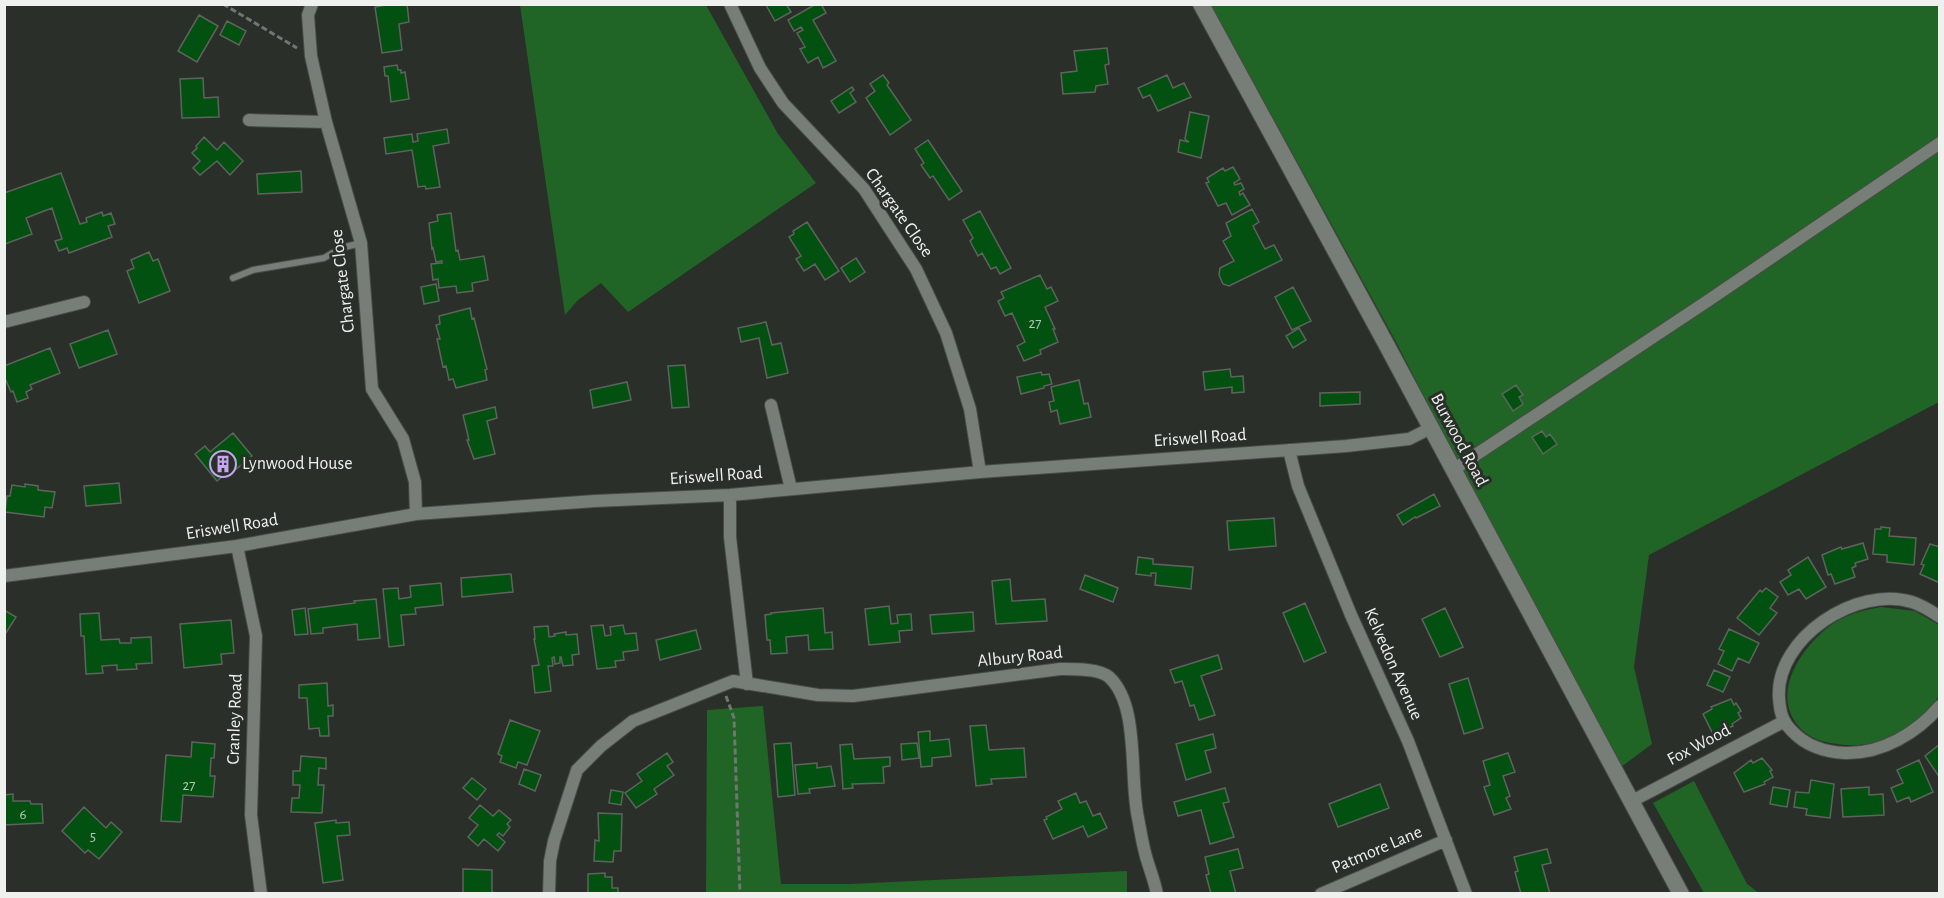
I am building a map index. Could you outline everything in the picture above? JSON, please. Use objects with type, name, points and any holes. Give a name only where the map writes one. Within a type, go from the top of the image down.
[{"type":"street","name":"Chargate Close","points":[[312,4],[308,15],[311,56],[326,122],[361,243],[372,389],[403,439],[416,482],[416,514]]},
{"type":"street","name":"Chargate Close","points":[[730,4],[760,68],[783,103],[864,189],[916,269],[946,333],[970,409],[980,472]]},
{"type":"street","name":"Burwood Road","points":[[1201,4],[1681,894]]},
{"type":"street","points":[[249,120],[326,122]]},
{"type":"street","points":[[1453,470],[1940,143]]},
{"type":"street","points":[[4,322],[84,302]]},
{"type":"street","points":[[771,405],[790,489]]},
{"type":"street","name":"Eriswell Road","points":[[4,576],[237,546],[416,514],[595,501],[730,495],[980,472],[1289,450],[1403,440],[1431,428]]},
{"type":"street","name":"Kelvedon Avenue","points":[[1289,450],[1293,473],[1302,497],[1351,615],[1408,741],[1466,894]]},
{"type":"street","points":[[549,894],[550,861],[554,841],[577,770],[601,746],[633,721],[733,681],[747,684],[730,537],[730,495]]},
{"type":"street","name":"Cranley Road","points":[[237,546],[256,636],[251,815],[261,894]]},
{"type":"street","points":[[1940,617],[1922,606],[1898,599],[1857,604],[1832,615],[1804,637],[1793,651],[1781,677],[1779,692],[1783,722],[1805,743],[1839,752],[1862,752],[1900,739],[1923,723],[1940,706]]},
{"type":"street","name":"Albury Road","points":[[747,684],[818,695],[853,696],[1060,669],[1085,669],[1108,675],[1120,693],[1130,716],[1133,785],[1137,816],[1157,894]]},
{"type":"street","name":"Fox Wood","points":[[1632,801],[1783,722]]},
{"type":"street","name":"Patmore Lane","points":[[1321,894],[1446,840]]},
{"type":"lane","points":[[233,278],[253,270],[324,258],[341,248],[361,243]]},
{"type":"path","points":[[223,4],[311,56]]},
{"type":"path","points":[[722,686],[734,718],[740,894]]},
{"type":"green space","points":[[520,5],[706,5],[778,134],[816,183],[628,312],[601,283],[578,300],[565,315]]},
{"type":"green space","points":[[1211,5],[1939,5],[1939,402],[1649,555],[1634,667],[1652,744],[1621,767],[1395,340]]},
{"type":"green space","points":[[1881,607],[1915,611],[1939,625],[1939,696],[1930,708],[1907,728],[1881,741],[1852,745],[1827,742],[1812,737],[1800,728],[1791,715],[1787,700],[1793,671],[1811,643],[1834,623],[1856,613]]},
{"type":"green space","points":[[763,706],[781,884],[850,884],[1127,871],[1127,893],[706,893],[707,710]]},
{"type":"green space","points":[[1694,781],[1747,884],[1759,893],[1704,893],[1653,803]]},
{"type":"building","points":[[407,4],[409,22],[399,24],[402,50],[382,53],[375,7]]},
{"type":"building","points":[[786,4],[791,12],[775,21],[766,5]]},
{"type":"building","points":[[816,4],[821,4],[826,13],[813,20],[836,61],[823,68],[818,57],[808,63],[800,49],[805,47],[797,33],[803,30],[801,27],[794,31],[788,20]]},
{"type":"building","points":[[199,15],[218,26],[197,62],[178,51]]},
{"type":"building","points":[[227,21],[246,31],[239,45],[220,35]]},
{"type":"building","points":[[1107,48],[1109,64],[1105,65],[1108,84],[1096,86],[1095,92],[1063,94],[1061,73],[1077,71],[1074,51]]},
{"type":"building","points":[[397,65],[401,73],[405,72],[409,99],[391,102],[388,76],[385,76],[384,67]]},
{"type":"building","points":[[883,75],[889,83],[887,85],[911,120],[890,135],[866,98],[875,91],[870,84]]},
{"type":"building","points":[[1167,75],[1173,88],[1184,83],[1191,97],[1158,111],[1150,95],[1143,98],[1138,88]]},
{"type":"building","points":[[203,78],[204,98],[218,97],[219,117],[182,118],[180,79]]},
{"type":"building","points":[[852,87],[854,90],[850,93],[856,102],[839,113],[831,101]]},
{"type":"building","points":[[1190,112],[1209,116],[1201,158],[1178,152],[1180,140],[1189,142],[1185,139]]},
{"type":"building","points":[[447,129],[449,143],[433,146],[440,187],[426,189],[425,186],[418,187],[412,150],[386,154],[384,138],[412,134],[413,142],[418,141],[417,134]]},
{"type":"building","points":[[204,137],[217,150],[224,142],[243,161],[230,175],[217,161],[200,175],[193,168],[200,161],[192,153]]},
{"type":"building","points":[[928,140],[962,191],[949,200],[933,176],[930,178],[921,165],[924,163],[915,149]]},
{"type":"building","points":[[1233,167],[1240,179],[1234,183],[1235,185],[1241,183],[1244,189],[1239,192],[1240,195],[1243,193],[1250,205],[1232,215],[1226,203],[1218,206],[1206,183],[1209,182],[1207,178],[1223,168],[1225,171]]},
{"type":"building","points":[[301,171],[302,192],[258,194],[257,174]]},
{"type":"building","points":[[61,173],[80,224],[87,222],[86,218],[102,212],[103,216],[111,213],[115,224],[108,226],[112,237],[69,253],[67,248],[59,251],[55,241],[62,239],[52,208],[26,218],[32,234],[5,244],[4,193]]},
{"type":"building","points":[[1252,209],[1259,222],[1253,226],[1265,249],[1274,245],[1282,260],[1229,286],[1223,284],[1219,275],[1220,268],[1234,261],[1223,241],[1231,236],[1226,223]]},
{"type":"building","points":[[980,211],[1011,268],[1000,274],[996,267],[991,269],[982,253],[978,256],[970,241],[973,238],[963,220]]},
{"type":"building","points":[[451,213],[456,251],[458,250],[460,260],[484,256],[488,280],[472,283],[473,291],[457,293],[456,286],[439,288],[438,279],[433,280],[431,264],[442,263],[442,261],[436,262],[429,223],[438,221],[437,215]]},
{"type":"building","points":[[807,222],[839,271],[825,280],[815,264],[804,271],[796,259],[801,256],[789,237],[794,234],[793,231]]},
{"type":"building","points":[[149,252],[153,261],[158,259],[170,291],[139,303],[127,271],[134,268],[131,260]]},
{"type":"building","points":[[856,258],[865,272],[850,282],[841,268]]},
{"type":"building","points":[[1040,275],[1047,289],[1051,287],[1058,301],[1045,307],[1058,342],[1040,350],[1041,354],[1024,361],[1017,346],[1025,342],[1012,313],[1005,316],[998,301],[1004,298],[1001,292]]},
{"type":"building","points":[[436,284],[439,301],[424,304],[421,287]]},
{"type":"building","points":[[1293,287],[1311,321],[1292,330],[1275,297]]},
{"type":"building","points":[[470,308],[487,369],[485,370],[487,380],[456,388],[453,379],[449,380],[446,366],[443,367],[436,325],[440,324],[439,316]]},
{"type":"building","points":[[766,322],[772,345],[781,343],[788,373],[767,378],[759,338],[741,342],[738,328]]},
{"type":"building","points":[[1299,328],[1306,340],[1293,348],[1286,336]]},
{"type":"building","points":[[108,330],[117,354],[79,368],[70,344]]},
{"type":"building","points":[[50,348],[60,373],[30,385],[32,389],[26,392],[28,398],[17,402],[4,376],[4,366]]},
{"type":"building","points":[[685,365],[689,407],[672,408],[668,366]]},
{"type":"building","points":[[1230,369],[1231,377],[1243,376],[1244,392],[1232,393],[1232,387],[1205,390],[1203,372]]},
{"type":"building","points":[[1041,372],[1042,375],[1049,374],[1052,384],[1021,394],[1017,377]]},
{"type":"building","points":[[1079,380],[1084,404],[1088,403],[1091,417],[1060,424],[1057,410],[1051,412],[1049,402],[1054,401],[1051,387]]},
{"type":"building","points":[[627,382],[631,400],[593,408],[590,390]]},
{"type":"building","points":[[1516,385],[1523,395],[1519,397],[1523,404],[1513,411],[1502,394]]},
{"type":"building","points":[[1360,392],[1360,404],[1320,406],[1320,393]]},
{"type":"building","points":[[495,407],[497,418],[487,421],[495,454],[474,459],[467,440],[469,440],[463,415]]},
{"type":"building","points":[[1542,431],[1546,437],[1550,434],[1557,444],[1543,454],[1532,437]]},
{"type":"building","name":"Lynwood House","points":[[233,433],[252,456],[229,475],[227,473],[217,481],[195,454],[205,446],[210,452]]},
{"type":"building","points":[[119,483],[121,503],[86,506],[84,486]]},
{"type":"building","points":[[25,484],[38,486],[38,490],[55,492],[52,508],[45,507],[44,517],[5,512],[7,496],[10,496],[12,485],[25,487]]},
{"type":"building","points":[[1434,494],[1440,506],[1403,525],[1397,515]]},
{"type":"building","points":[[1274,518],[1276,546],[1229,550],[1227,521]]},
{"type":"building","points":[[1881,527],[1890,528],[1889,536],[1916,538],[1914,565],[1887,562],[1887,555],[1873,554],[1875,529],[1881,529]]},
{"type":"building","points":[[1863,543],[1868,559],[1855,563],[1856,566],[1852,568],[1855,577],[1835,584],[1831,574],[1828,575],[1822,555],[1841,547],[1842,549]]},
{"type":"building","points":[[1930,544],[1940,547],[1940,583],[1920,574],[1924,565],[1921,564]]},
{"type":"building","points":[[1138,557],[1153,559],[1153,564],[1193,567],[1191,589],[1155,585],[1156,573],[1151,573],[1151,576],[1136,574]]},
{"type":"building","points":[[1808,557],[1826,587],[1806,599],[1799,589],[1788,595],[1780,582],[1791,575],[1788,570]]},
{"type":"building","points":[[511,574],[513,592],[462,597],[461,578]]},
{"type":"building","points":[[1085,575],[1118,588],[1113,602],[1080,589]]},
{"type":"building","points":[[1010,579],[1012,601],[1045,599],[1047,621],[996,624],[992,581]]},
{"type":"building","points":[[441,583],[443,605],[415,608],[416,614],[401,615],[404,645],[389,647],[383,589],[398,588],[399,599],[411,597],[410,586]]},
{"type":"building","points":[[1766,588],[1778,597],[1770,608],[1777,613],[1759,635],[1737,618],[1760,590],[1762,592]]},
{"type":"building","points":[[376,599],[380,638],[358,640],[357,624],[323,628],[323,633],[311,634],[308,609]]},
{"type":"building","points":[[1305,603],[1326,652],[1304,662],[1283,613]]},
{"type":"building","points":[[889,606],[891,624],[898,623],[897,615],[911,614],[912,630],[899,631],[900,642],[869,645],[865,609]]},
{"type":"building","points":[[305,608],[308,634],[295,635],[292,610]]},
{"type":"building","points":[[823,608],[825,633],[832,632],[833,649],[809,650],[808,635],[786,637],[787,653],[771,654],[770,640],[767,640],[765,615]]},
{"type":"building","points":[[1445,608],[1463,647],[1440,657],[1422,619]]},
{"type":"building","points":[[4,610],[16,617],[4,636]]},
{"type":"building","points":[[973,612],[974,631],[932,634],[930,615]]},
{"type":"building","points":[[99,613],[101,640],[119,639],[120,643],[131,643],[131,638],[151,637],[152,663],[136,664],[137,669],[117,670],[117,665],[102,666],[103,673],[86,674],[80,614]]},
{"type":"building","points":[[231,620],[234,653],[221,654],[222,664],[184,668],[180,624]]},
{"type":"building","points":[[603,625],[605,636],[611,635],[610,627],[623,625],[625,634],[636,633],[638,650],[623,652],[624,660],[615,661],[616,667],[597,669],[591,626]]},
{"type":"building","points":[[548,626],[549,637],[566,632],[566,635],[577,634],[579,654],[572,655],[573,665],[563,666],[561,657],[560,663],[555,664],[554,657],[552,658],[553,666],[548,666],[551,691],[535,693],[532,666],[539,665],[534,627]]},
{"type":"building","points":[[1729,629],[1759,643],[1749,663],[1738,658],[1732,671],[1718,664],[1724,651],[1719,649]]},
{"type":"building","points":[[696,630],[701,649],[660,660],[656,640]]},
{"type":"building","points":[[1218,655],[1222,669],[1201,676],[1215,715],[1199,720],[1194,705],[1190,706],[1182,681],[1175,683],[1170,670]]},
{"type":"building","points":[[1714,670],[1730,677],[1723,692],[1707,685]]},
{"type":"building","points":[[1468,678],[1483,728],[1464,734],[1449,684]]},
{"type":"building","points":[[327,683],[328,706],[333,705],[333,716],[328,716],[329,736],[320,736],[319,728],[309,729],[307,698],[299,698],[299,685]]},
{"type":"building","points":[[1731,699],[1741,711],[1738,713],[1741,718],[1732,724],[1733,726],[1713,734],[1703,714],[1712,709],[1711,707]]},
{"type":"building","points":[[510,720],[540,731],[527,765],[518,762],[516,768],[500,762],[502,756],[498,754]]},
{"type":"building","points":[[986,725],[989,750],[1024,748],[1026,777],[991,779],[992,784],[976,786],[970,726]]},
{"type":"building","points":[[930,731],[930,741],[949,739],[951,756],[932,758],[932,766],[921,767],[918,732]]},
{"type":"building","points":[[1213,734],[1216,748],[1205,751],[1211,772],[1186,780],[1176,744]]},
{"type":"building","points":[[192,742],[215,744],[210,776],[215,776],[213,797],[183,795],[181,822],[161,821],[166,755],[191,757]]},
{"type":"building","points":[[791,743],[795,795],[778,797],[774,744]]},
{"type":"building","points":[[917,743],[919,758],[902,760],[901,744]]},
{"type":"building","points":[[852,744],[854,759],[890,757],[890,766],[883,767],[884,783],[852,784],[853,788],[843,789],[840,745]]},
{"type":"building","points":[[1940,744],[1940,778],[1925,756]]},
{"type":"building","points":[[667,753],[673,762],[667,766],[674,775],[654,789],[657,794],[636,808],[625,793],[642,781],[637,774]]},
{"type":"building","points":[[1508,753],[1515,772],[1503,776],[1510,796],[1506,798],[1511,809],[1494,815],[1484,787],[1490,785],[1483,761]]},
{"type":"building","points":[[301,756],[326,758],[326,769],[319,768],[318,785],[324,785],[322,813],[291,812],[292,798],[299,798],[300,785],[293,785],[293,771],[300,771]]},
{"type":"building","points":[[1762,758],[1772,770],[1770,771],[1773,777],[1764,782],[1765,784],[1744,792],[1734,773],[1751,760],[1753,763]]},
{"type":"building","points":[[1919,760],[1933,792],[1911,802],[1909,797],[1897,802],[1891,788],[1903,783],[1897,770]]},
{"type":"building","points":[[817,763],[817,768],[831,766],[835,786],[809,789],[810,793],[798,794],[795,765]]},
{"type":"building","points":[[524,769],[541,775],[535,791],[519,784]]},
{"type":"building","points":[[472,778],[486,789],[477,800],[463,788]]},
{"type":"building","points":[[1811,780],[1834,784],[1830,818],[1806,815],[1807,809],[1794,807],[1796,792],[1809,793]]},
{"type":"building","points":[[1380,784],[1389,808],[1338,827],[1329,804]]},
{"type":"building","points":[[1773,787],[1790,790],[1787,807],[1770,804]]},
{"type":"building","points":[[1869,787],[1869,795],[1883,794],[1884,815],[1843,817],[1841,789]]},
{"type":"building","points":[[1225,788],[1229,802],[1223,803],[1234,837],[1210,844],[1201,810],[1178,816],[1174,802]]},
{"type":"building","points":[[611,790],[623,792],[621,805],[609,803]]},
{"type":"building","points":[[1076,793],[1080,803],[1086,801],[1093,816],[1100,813],[1107,828],[1088,837],[1083,826],[1053,839],[1044,820],[1062,809],[1058,801]]},
{"type":"building","points":[[13,794],[13,801],[42,804],[43,823],[4,825],[4,795]]},
{"type":"building","points":[[480,805],[493,816],[499,810],[511,820],[507,824],[510,827],[503,836],[499,833],[497,835],[505,842],[498,851],[484,839],[478,846],[468,837],[478,825],[469,818]]},
{"type":"building","points":[[84,807],[106,828],[111,822],[122,832],[99,859],[88,850],[85,853],[62,831]]},
{"type":"building","points":[[598,813],[622,814],[621,851],[614,851],[613,862],[594,861],[595,840],[599,841]]},
{"type":"building","points":[[336,820],[336,823],[349,822],[350,835],[337,836],[343,880],[323,883],[315,823]]},
{"type":"building","points":[[1238,849],[1243,868],[1230,871],[1236,894],[1211,894],[1206,875],[1209,874],[1205,857]]},
{"type":"building","points":[[1547,849],[1551,863],[1542,865],[1550,894],[1521,894],[1515,872],[1518,871],[1514,857]]},
{"type":"building","points":[[463,869],[492,870],[492,892],[499,894],[463,894]]},
{"type":"building","points":[[605,873],[605,877],[612,877],[612,888],[618,888],[618,894],[588,894],[588,874]]},
{"type":"place","name":"Lynwood House","points":[[223,464]]}]
